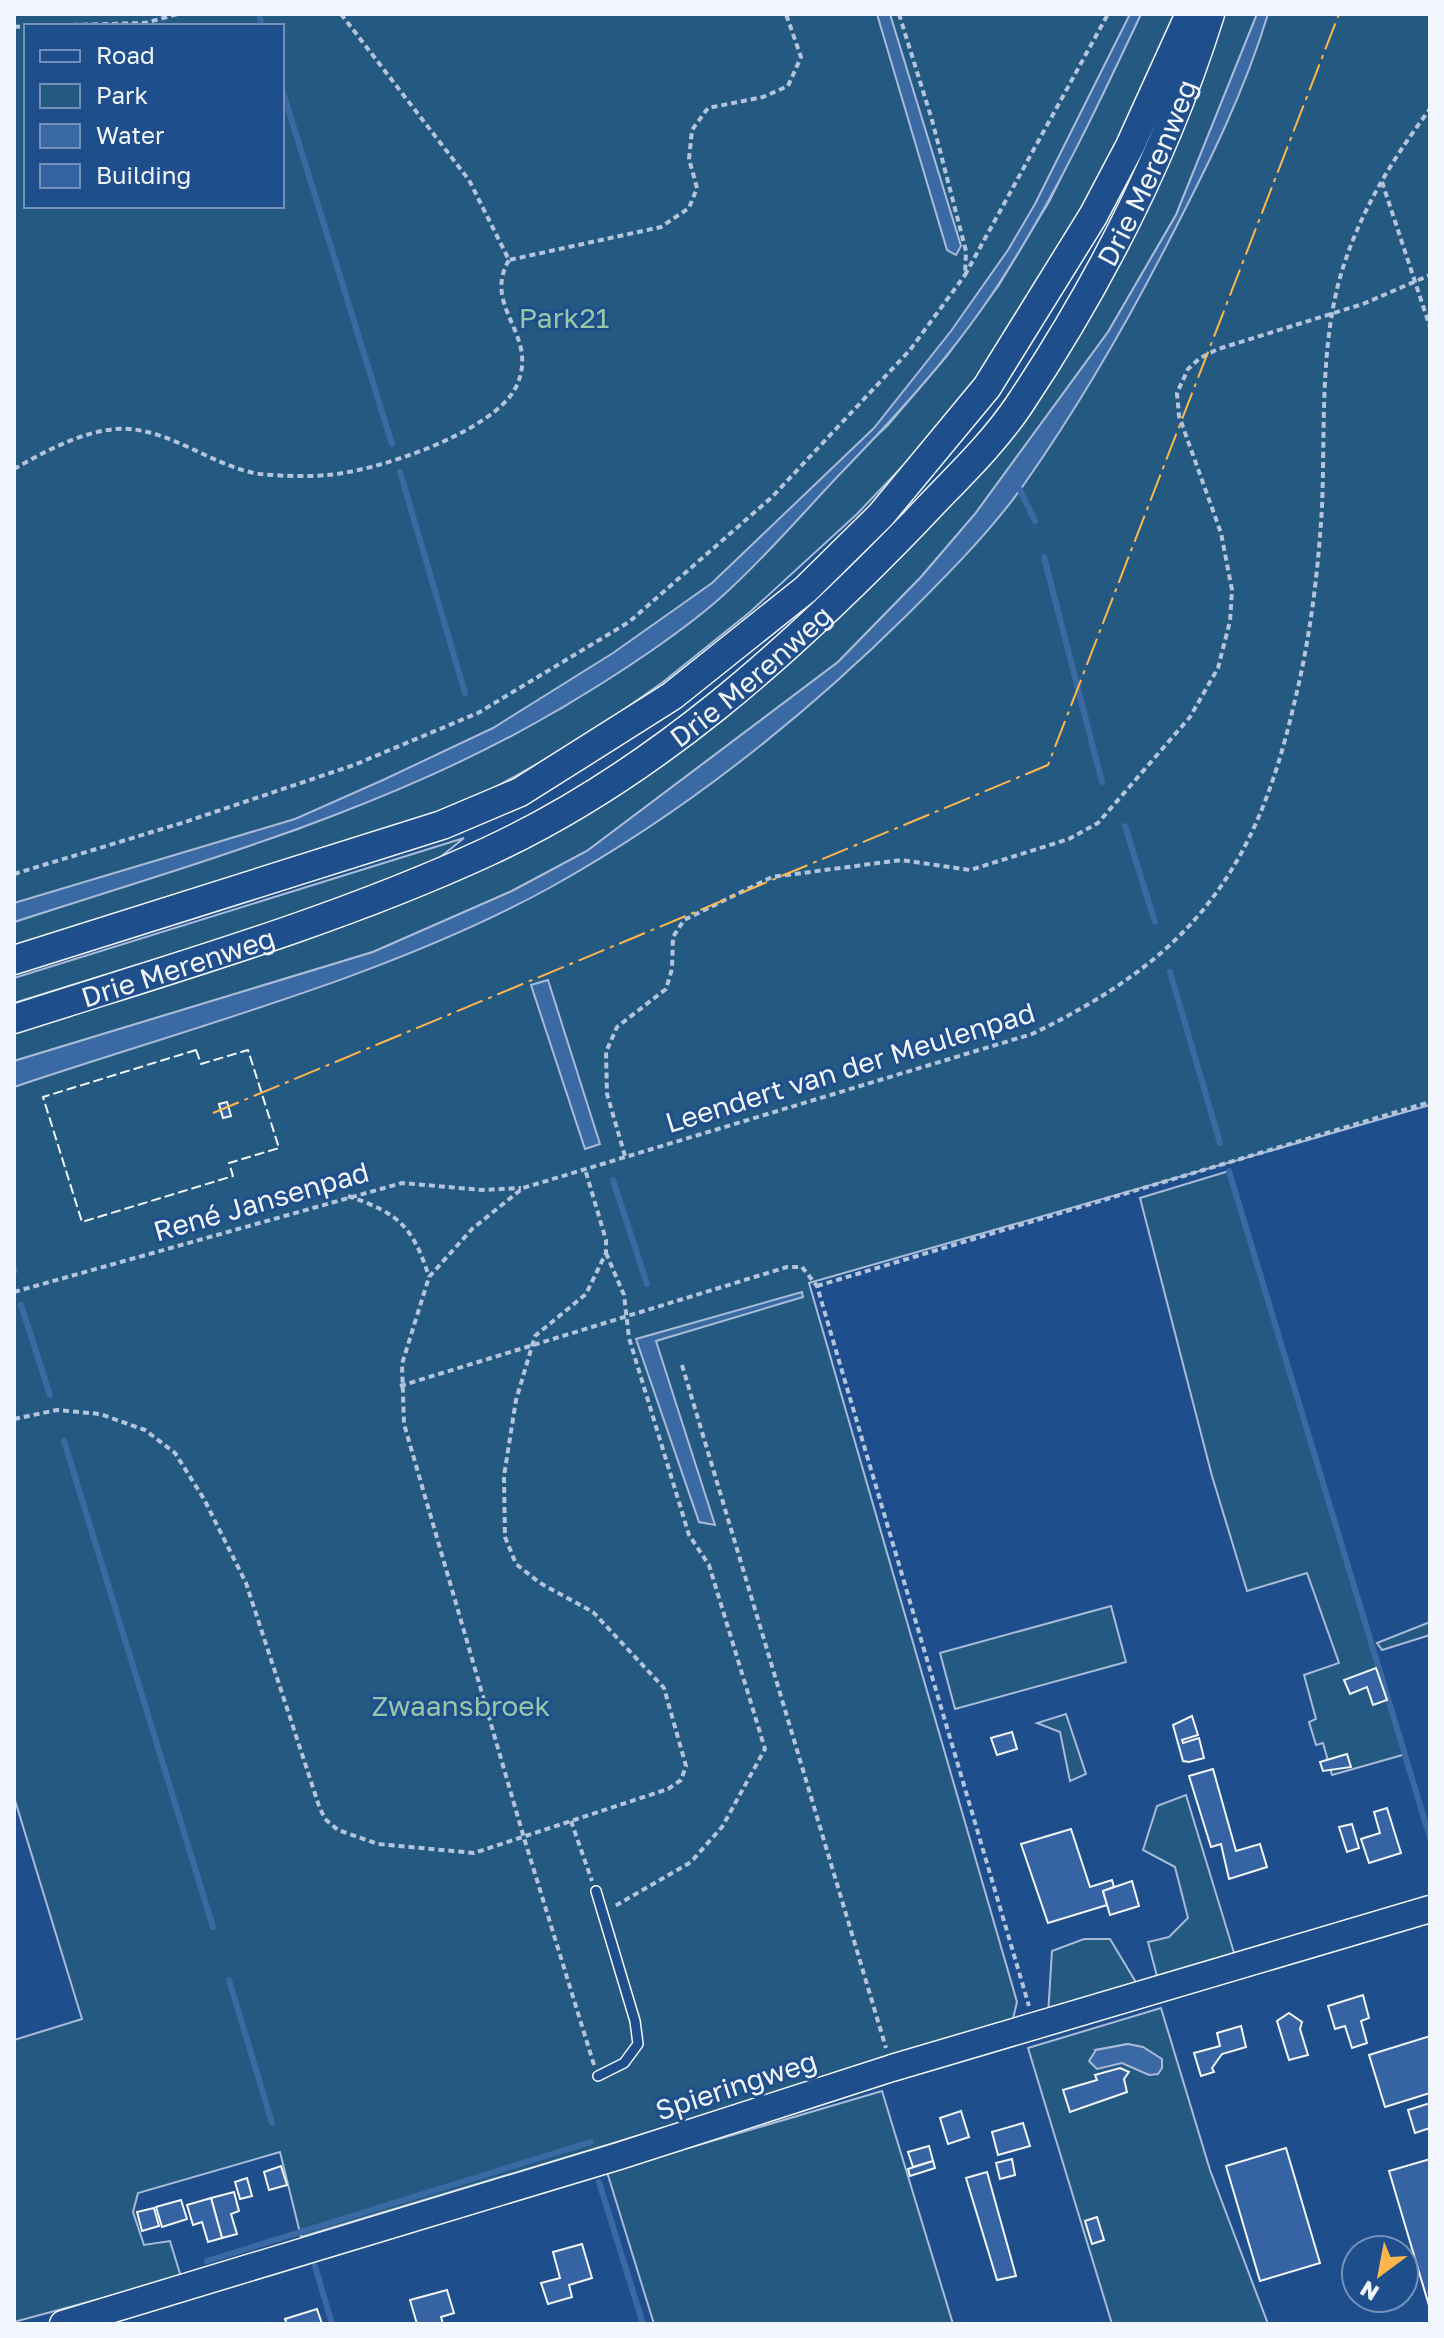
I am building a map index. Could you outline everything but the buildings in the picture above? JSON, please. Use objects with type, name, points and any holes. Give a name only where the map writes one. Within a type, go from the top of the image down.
[{"type":"main road","name":"Drie Merenweg","points":[[14,960],[442,825],[520,792],[672,696],[806,589],[881,515],[987,387],[1093,216],[1130,146],[1190,14]]},
{"type":"main road","name":"Drie Merenweg","points":[[14,1019],[325,919],[490,851],[637,768],[780,654],[879,559],[971,463],[1016,409],[1071,322],[1124,223],[1185,85],[1210,14]]},
{"type":"street","name":"Spieringweg","points":[[63,2324],[619,2156],[892,2068],[1036,2028],[1430,1909]]},
{"type":"lane","points":[[596,1891],[638,2044],[624,2063],[598,2076]]},
{"type":"path","points":[[107,24],[145,23],[178,14]]},
{"type":"path","points":[[341,14],[469,180],[509,260]]},
{"type":"path","points":[[14,469],[43,453],[117,429],[148,434],[219,463],[260,474],[328,475],[375,467],[468,428],[499,407],[516,387],[521,361],[520,338],[502,298],[500,277],[509,260],[661,227],[689,208],[697,188],[689,159],[692,130],[708,108],[763,97],[788,86],[801,57],[786,14]]},
{"type":"path","points":[[899,14],[932,120],[966,251],[965,275]]},
{"type":"path","points":[[14,874],[185,822],[354,765],[478,713],[629,622],[772,497],[910,350],[965,275],[1108,14]]},
{"type":"path","name":"Leendert van der Meulenpad","points":[[598,2076],[524,1838],[410,1447],[400,1386],[411,1325],[429,1277],[472,1229],[523,1188],[986,1051],[1032,1034],[1088,1007],[1123,983],[1165,949],[1204,909],[1242,857],[1263,815],[1297,692],[1317,575],[1333,315],[1352,244],[1381,182],[1430,109]]},
{"type":"path","points":[[1381,182],[1417,280],[1430,327]]},
{"type":"path","points":[[625,1156],[607,1094],[606,1052],[617,1027],[666,989],[672,969],[673,937],[684,920],[772,877],[901,860],[970,870],[1069,839],[1098,823],[1172,741],[1213,681],[1232,605],[1230,572],[1221,533],[1182,430],[1177,403],[1181,382],[1200,358],[1218,349],[1333,315],[1393,293],[1430,275]]},
{"type":"path","points":[[817,1286],[1430,1102]]},
{"type":"path","points":[[585,1169],[606,1240],[606,1253],[624,1295],[629,1338],[689,1535],[709,1565],[765,1749],[722,1827],[691,1862],[602,1914]]},
{"type":"path","name":"René Jansenpad","points":[[14,1292],[402,1183],[482,1190],[523,1188]]},
{"type":"path","points":[[347,1196],[384,1208],[405,1225],[419,1247],[429,1277]]},
{"type":"path","points":[[14,1419],[57,1410],[100,1414],[145,1430],[162,1441],[181,1461],[246,1583],[325,1819],[338,1830],[393,1846],[474,1853],[675,1785],[685,1774],[686,1759],[669,1698],[658,1678],[593,1612],[526,1573],[509,1552],[504,1519],[504,1476],[516,1400],[535,1336],[586,1294],[606,1253]]},
{"type":"path","points":[[400,1386],[787,1267],[802,1267],[817,1286],[1036,2028]]},
{"type":"path","points":[[682,1365],[892,2068]]},
{"type":"path","points":[[571,1820],[596,1891]]},
{"type":"green space","name":"Park21","points":[[14,14],[1135,14],[1022,238],[904,399],[785,525],[657,633],[502,734],[300,823],[14,913]]},
{"type":"green space","points":[[1141,14],[1184,14],[1131,129],[979,375],[917,451],[857,514],[750,612],[663,682],[582,739],[492,789],[425,821],[14,950],[14,922],[298,829],[474,753],[562,708],[643,655],[888,425],[947,356],[999,285],[1050,200]]},
{"type":"green space","points":[[1221,14],[1257,14],[1176,215],[1108,332],[975,514],[921,577],[838,662],[587,851],[512,891],[373,952],[14,1061],[14,1027],[371,916],[462,878],[648,769],[1028,400]]},
{"type":"green space","name":"Zwaansbroek","points":[[1261,14],[1430,14],[1430,1105],[809,1283],[1017,2002],[1012,2023],[301,2237],[280,2152],[138,2193],[133,2212],[144,2245],[170,2241],[181,2277],[14,2322],[14,2040],[82,2019],[14,1797],[14,1071],[305,986],[572,866],[840,664],[970,532],[1078,394],[1176,227]]},
{"type":"green space","points":[[464,838],[438,859],[298,915],[14,1003],[14,978]]},
{"type":"green space","points":[[1229,1171],[1406,1754],[1332,1775],[1323,1743],[1316,1745],[1309,1722],[1316,1719],[1304,1675],[1339,1663],[1307,1573],[1247,1591],[1212,1476],[1140,1198]]},
{"type":"green space","points":[[1111,1606],[1126,1662],[955,1709],[940,1653]]},
{"type":"green space","points":[[1430,1622],[1430,1635],[1382,1650],[1377,1643]]},
{"type":"green space","points":[[1066,1714],[1086,1774],[1070,1781],[1060,1732],[1037,1723]]},
{"type":"green space","points":[[1186,1795],[1235,1956],[1158,1980],[1148,1942],[1169,1937],[1188,1918],[1175,1867],[1143,1850],[1157,1806]]},
{"type":"green space","points":[[1084,1939],[1110,1939],[1140,1989],[1048,2015],[1052,1951]]},
{"type":"green space","points":[[1161,2008],[1210,2170],[1268,2324],[1112,2324],[1028,2048]],"holes":[[[1128,2044],[1138,2068],[1096,2050]]]},
{"type":"green space","points":[[882,2091],[953,2324],[654,2324],[607,2172]]},
{"type":"water","points":[[877,14],[890,14],[961,246],[956,255],[947,250]]},
{"type":"water","points":[[1130,14],[1141,14],[1092,117],[1039,217],[983,308],[904,405],[772,547],[713,604],[650,652],[583,695],[499,743],[432,775],[295,830],[14,922],[14,903],[295,819],[493,728],[613,653],[712,583],[874,428],[951,331],[1008,250],[1035,204]]},
{"type":"water","points":[[1257,14],[1268,14],[1249,70],[1214,150],[1141,294],[1066,422],[1012,500],[955,567],[827,690],[739,762],[647,828],[600,859],[489,919],[356,974],[14,1087],[14,1061],[373,952],[512,891],[587,851],[838,662],[921,577],[975,514],[1108,332],[1176,215]]},
{"type":"water","points":[[548,980],[600,1144],[585,1149],[531,985]]},
{"type":"water","points":[[802,1292],[803,1297],[656,1341],[715,1525],[699,1522],[636,1339]]},
{"type":"water","points":[[1128,2044],[1143,2047],[1162,2059],[1158,2074],[1149,2075],[1122,2063],[1097,2069],[1089,2061],[1096,2050]]},
{"type":"waterway","points":[[259,14],[262,24]]},
{"type":"waterway","points":[[284,95],[392,444]]},
{"type":"waterway","points":[[400,472],[465,693]]},
{"type":"waterway","points":[[1020,490],[1035,521]]},
{"type":"waterway","points":[[1044,557],[1102,782]]},
{"type":"waterway","points":[[1125,826],[1155,922]]},
{"type":"waterway","points":[[1170,972],[1220,1143]]},
{"type":"waterway","points":[[1229,1171],[1430,1838]]},
{"type":"waterway","points":[[613,1180],[647,1284]]},
{"type":"waterway","points":[[21,1305],[50,1395]]},
{"type":"waterway","points":[[64,1441],[213,1927]]},
{"type":"waterway","points":[[229,1980],[272,2123]]},
{"type":"waterway","points":[[207,2261],[591,2142]]},
{"type":"waterway","points":[[599,2182],[643,2324]]},
{"type":"waterway","points":[[315,2266],[332,2324]]},
{"type":"fence","points":[[196,1050],[201,1064],[248,1050],[279,1148],[229,1163],[233,1176],[82,1222],[43,1097],[196,1050]]},
{"type":"power","points":[[213,1113],[1048,765],[1339,14]]}]
